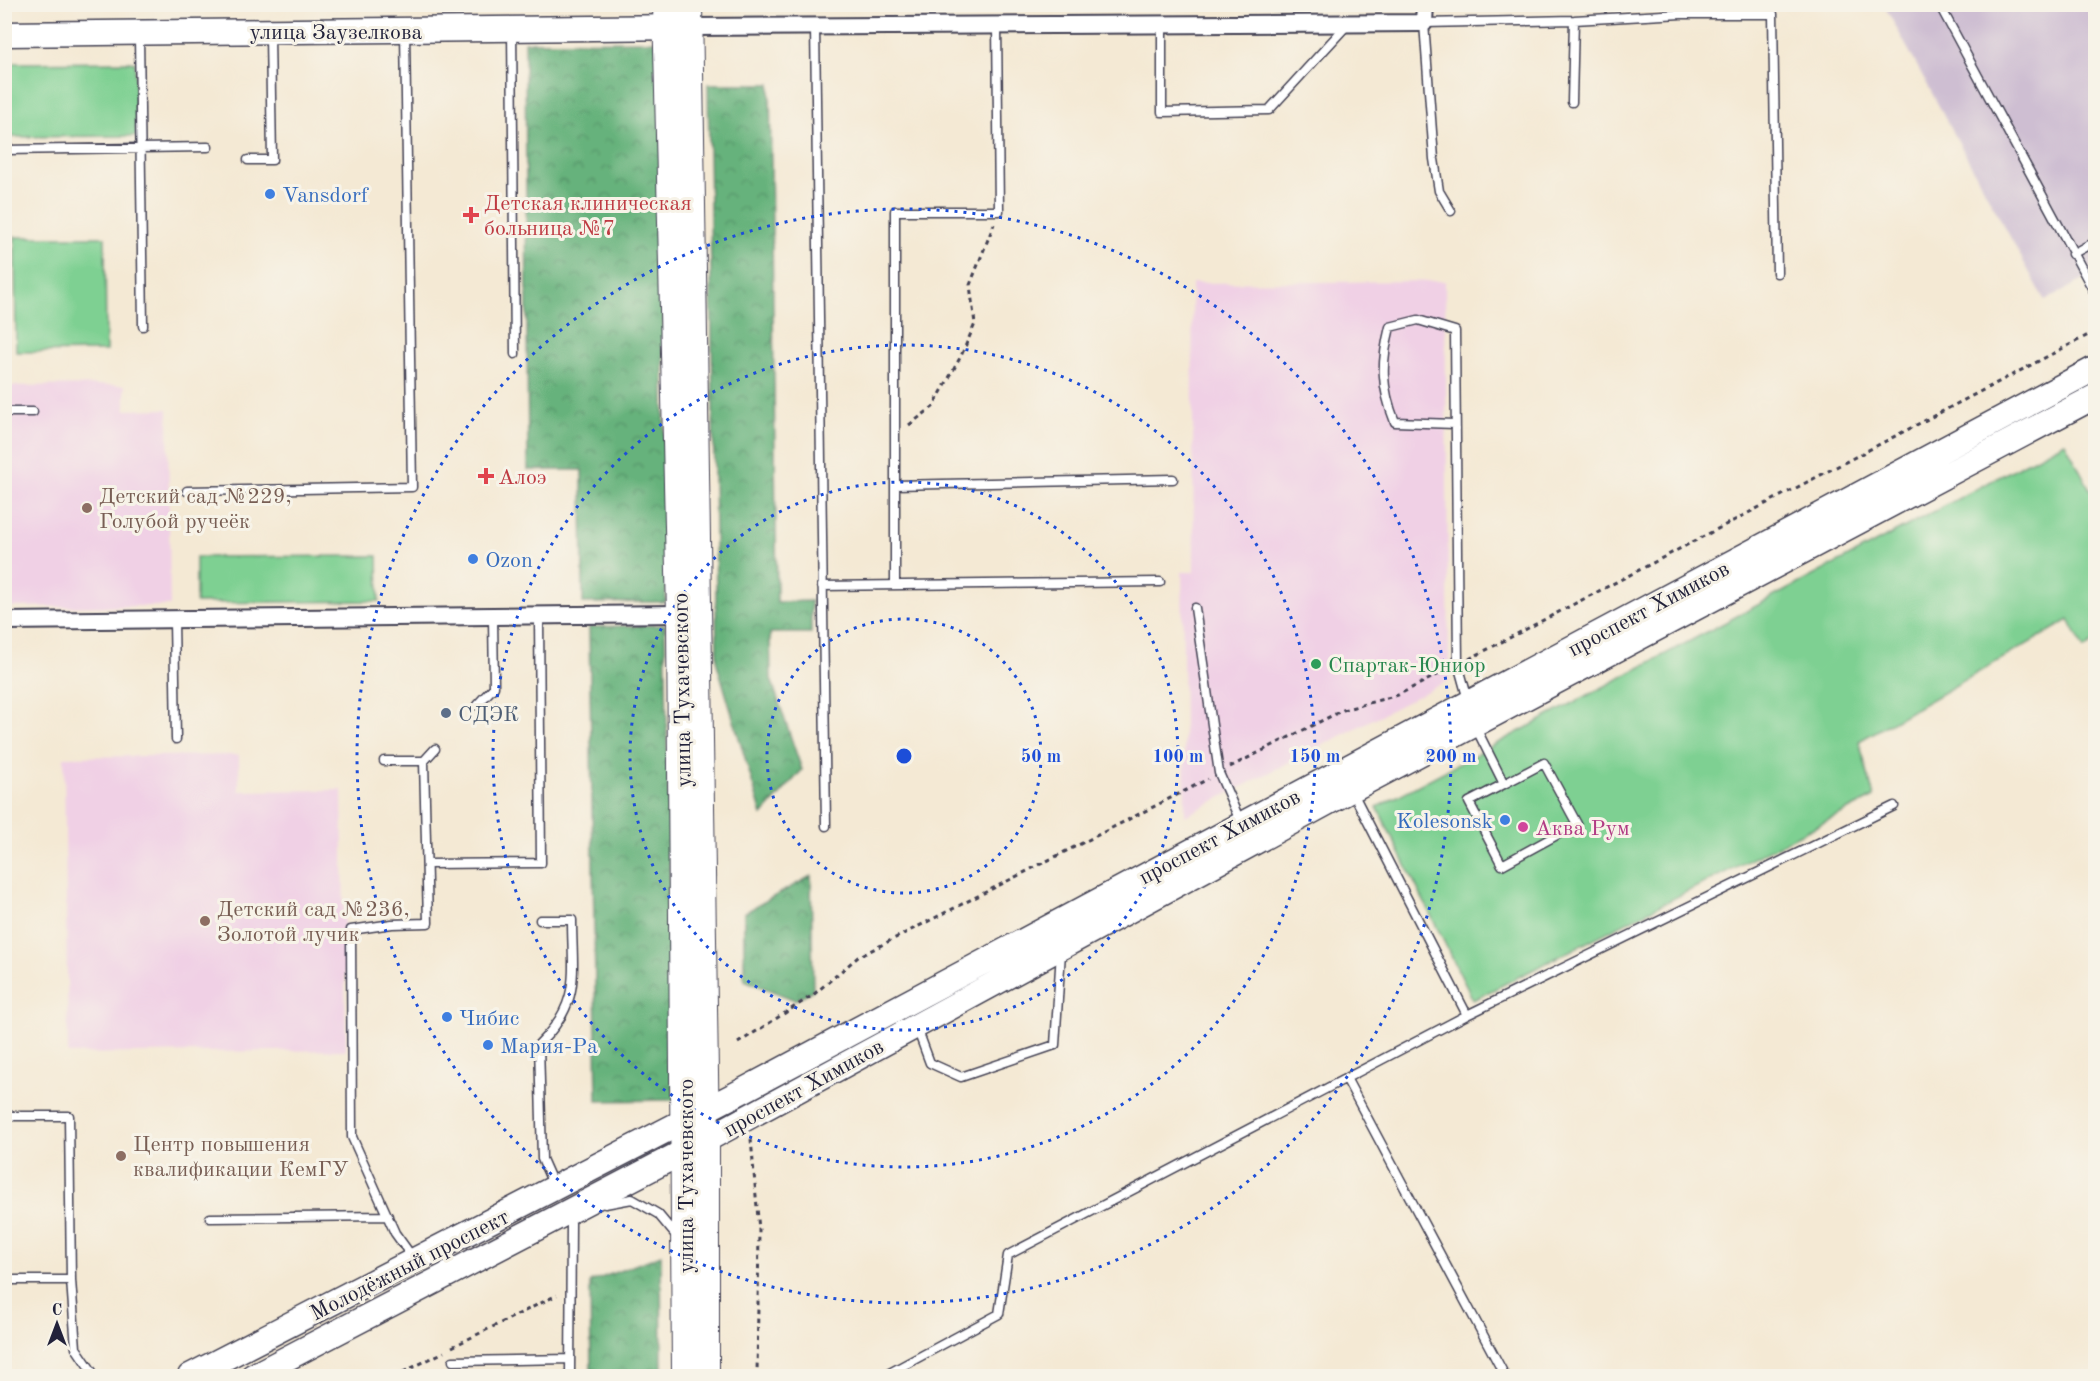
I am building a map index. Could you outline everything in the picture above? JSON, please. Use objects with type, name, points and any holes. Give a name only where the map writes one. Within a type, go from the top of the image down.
[{"type":"main road","name":"улица Заузелкова","points":[[4,34],[512,29],[678,16]]},
{"type":"main road","name":"улица Тухачевского","points":[[678,16],[680,614],[696,1146],[706,1377]]},
{"type":"main road","name":"улица Тухачевского","points":[[678,16],[695,1115]]},
{"type":"main road","name":"проспект Химиков","points":[[1472,714],[2096,368]]},
{"type":"main road","name":"проспект Химиков","points":[[696,1146],[1062,946],[1347,780],[2096,396]]},
{"type":"main road","name":"проспект Химиков","points":[[627,1151],[1241,824],[1347,780]]},
{"type":"main road","name":"улица Тухачевского","points":[[686,1377],[686,1247],[696,1146]]},
{"type":"main road","name":"Молодёжный проспект","points":[[254,1377],[428,1287],[546,1222],[696,1146]]},
{"type":"main road","name":"Молодёжный проспект","points":[[190,1377],[627,1151]]},
{"type":"street","points":[[1424,23],[1425,4]]},
{"type":"street","name":"улица Заузелкова","points":[[678,16],[815,27],[1424,23]]},
{"type":"street","points":[[4,621],[680,614]]},
{"type":"lane","points":[[1681,14],[1687,4]]},
{"type":"lane","points":[[1939,4],[2096,295]]},
{"type":"lane","points":[[1451,211],[1439,191],[1434,159],[1424,23],[1574,20],[1681,14],[1773,14],[1777,273]]},
{"type":"lane","points":[[1572,102],[1574,20]]},
{"type":"lane","points":[[1162,24],[1162,112],[1269,110],[1349,24]]},
{"type":"lane","points":[[895,585],[895,211],[999,211],[997,25]]},
{"type":"lane","points":[[815,27],[826,826]]},
{"type":"lane","points":[[512,29],[515,354]]},
{"type":"lane","points":[[249,160],[272,160],[270,31]]},
{"type":"lane","points":[[187,491],[412,487],[405,31]]},
{"type":"lane","points":[[139,32],[143,327]]},
{"type":"lane","points":[[4,150],[208,147]]},
{"type":"lane","points":[[2072,254],[2096,241]]},
{"type":"lane","points":[[1455,424],[1395,423],[1385,396],[1383,355],[1390,327],[1418,320],[1455,331],[1458,664],[1472,714],[1504,784]]},
{"type":"lane","points":[[4,412],[33,412]]},
{"type":"lane","points":[[895,485],[1173,479]]},
{"type":"lane","points":[[822,586],[1160,582]]},
{"type":"lane","points":[[1195,608],[1219,773],[1241,824]]},
{"type":"lane","points":[[477,705],[494,687],[494,617]]},
{"type":"lane","points":[[428,864],[541,862],[539,617]]},
{"type":"lane","points":[[174,620],[176,738]]},
{"type":"lane","points":[[415,1261],[395,1233],[352,1137],[351,930],[392,924],[428,923],[424,761],[435,749]]},
{"type":"lane","points":[[384,761],[424,761]]},
{"type":"lane","points":[[1544,763],[1577,824],[1502,865],[1469,802],[1504,784],[1544,763]]},
{"type":"lane","points":[[1347,780],[1467,1015]]},
{"type":"lane","points":[[884,1377],[999,1314],[1008,1255],[1467,1015],[1894,806]]},
{"type":"lane","points":[[540,920],[572,920],[572,995],[558,1025],[539,1044],[542,1159],[556,1188]]},
{"type":"lane","points":[[916,1025],[930,1063],[961,1077],[1054,1045],[1062,946]]},
{"type":"lane","points":[[1346,1078],[1505,1377]]},
{"type":"lane","points":[[4,1116],[69,1116],[71,1280],[76,1348],[95,1377]]},
{"type":"lane","points":[[599,1208],[609,1202],[632,1199],[658,1215],[686,1247]]},
{"type":"lane","points":[[210,1218],[388,1216]]},
{"type":"lane","points":[[546,1222],[572,1223],[581,1218]]},
{"type":"lane","points":[[570,1377],[572,1223]]},
{"type":"lane","points":[[4,1280],[71,1280]]},
{"type":"lane","points":[[453,1361],[570,1359]]},
{"type":"path","points":[[895,435],[933,407],[961,356],[975,324],[970,285],[999,211]]},
{"type":"path","points":[[738,1043],[813,995],[826,983]]},
{"type":"path","points":[[751,1136],[759,1230],[757,1377]]},
{"type":"path","points":[[395,1377],[571,1288]]},
{"type":"shaded area","points":[[131,4],[625,5],[131,8]]},
{"type":"shaded area","points":[[1884,5],[2095,5],[2095,273],[2045,301]]},
{"type":"shaded area","points":[[1445,281],[1449,680],[1185,816],[1182,572],[1194,572],[1192,283]]},
{"type":"shaded area","name":"Детский сад №229, Голубой ручеёк","points":[[125,385],[125,410],[168,409],[170,606],[5,607],[4,386]]},
{"type":"shaded area","name":"Детский сад №236, Золотой лучик","points":[[239,755],[239,791],[342,790],[346,1050],[68,1054],[64,757]]},
{"type":"green space","points":[[661,41],[666,602],[583,603],[582,470],[528,470],[525,42]]},
{"type":"green space","points":[[135,62],[136,136],[5,137],[5,63]]},
{"type":"green space","points":[[708,84],[770,84],[777,602],[811,601],[811,633],[770,633],[771,679],[802,770],[762,815],[717,664]]},
{"type":"green space","points":[[6,220],[7,350],[4,350]]},
{"type":"green space","points":[[15,237],[105,237],[106,351],[16,352]]},
{"type":"green space","points":[[2065,442],[2095,499],[2095,641],[2084,649],[2069,620],[1859,741],[1874,797],[1473,1000],[1377,807]]},
{"type":"green space","points":[[378,556],[379,601],[196,603],[196,557]]},
{"type":"green space","points":[[665,625],[674,1100],[597,1101],[589,627]]},
{"type":"green space","points":[[811,876],[813,990],[795,1000],[744,980],[744,913]]},
{"type":"green space","points":[[661,1255],[662,1376],[591,1376],[590,1282]]},
{"type":"place","name":"Vansdorf","points":[[270,194]]},
{"type":"place","name":"Детская клиническая больница №7","points":[[471,215]]},
{"type":"place","name":"Алоэ","points":[[486,476]]},
{"type":"place","name":"Детский сад №229, Голубой ручеёк","points":[[87,508]]},
{"type":"place","name":"Ozon","points":[[473,559]]},
{"type":"place","name":"Спартак-Юниор","points":[[1316,664]]},
{"type":"place","name":"СДЭК","points":[[446,713]]},
{"type":"place","name":"Kolesonsk","points":[[1505,820]]},
{"type":"place","name":"Аква Рум","points":[[1523,827]]},
{"type":"place","name":"Детский сад №236, Золотой лучик","points":[[205,921]]},
{"type":"place","name":"Чибис","points":[[447,1017]]},
{"type":"place","name":"Мария-Ра","points":[[488,1045]]},
{"type":"place","name":"Центр повышения квалификации КемГУ","points":[[121,1156]]}]
